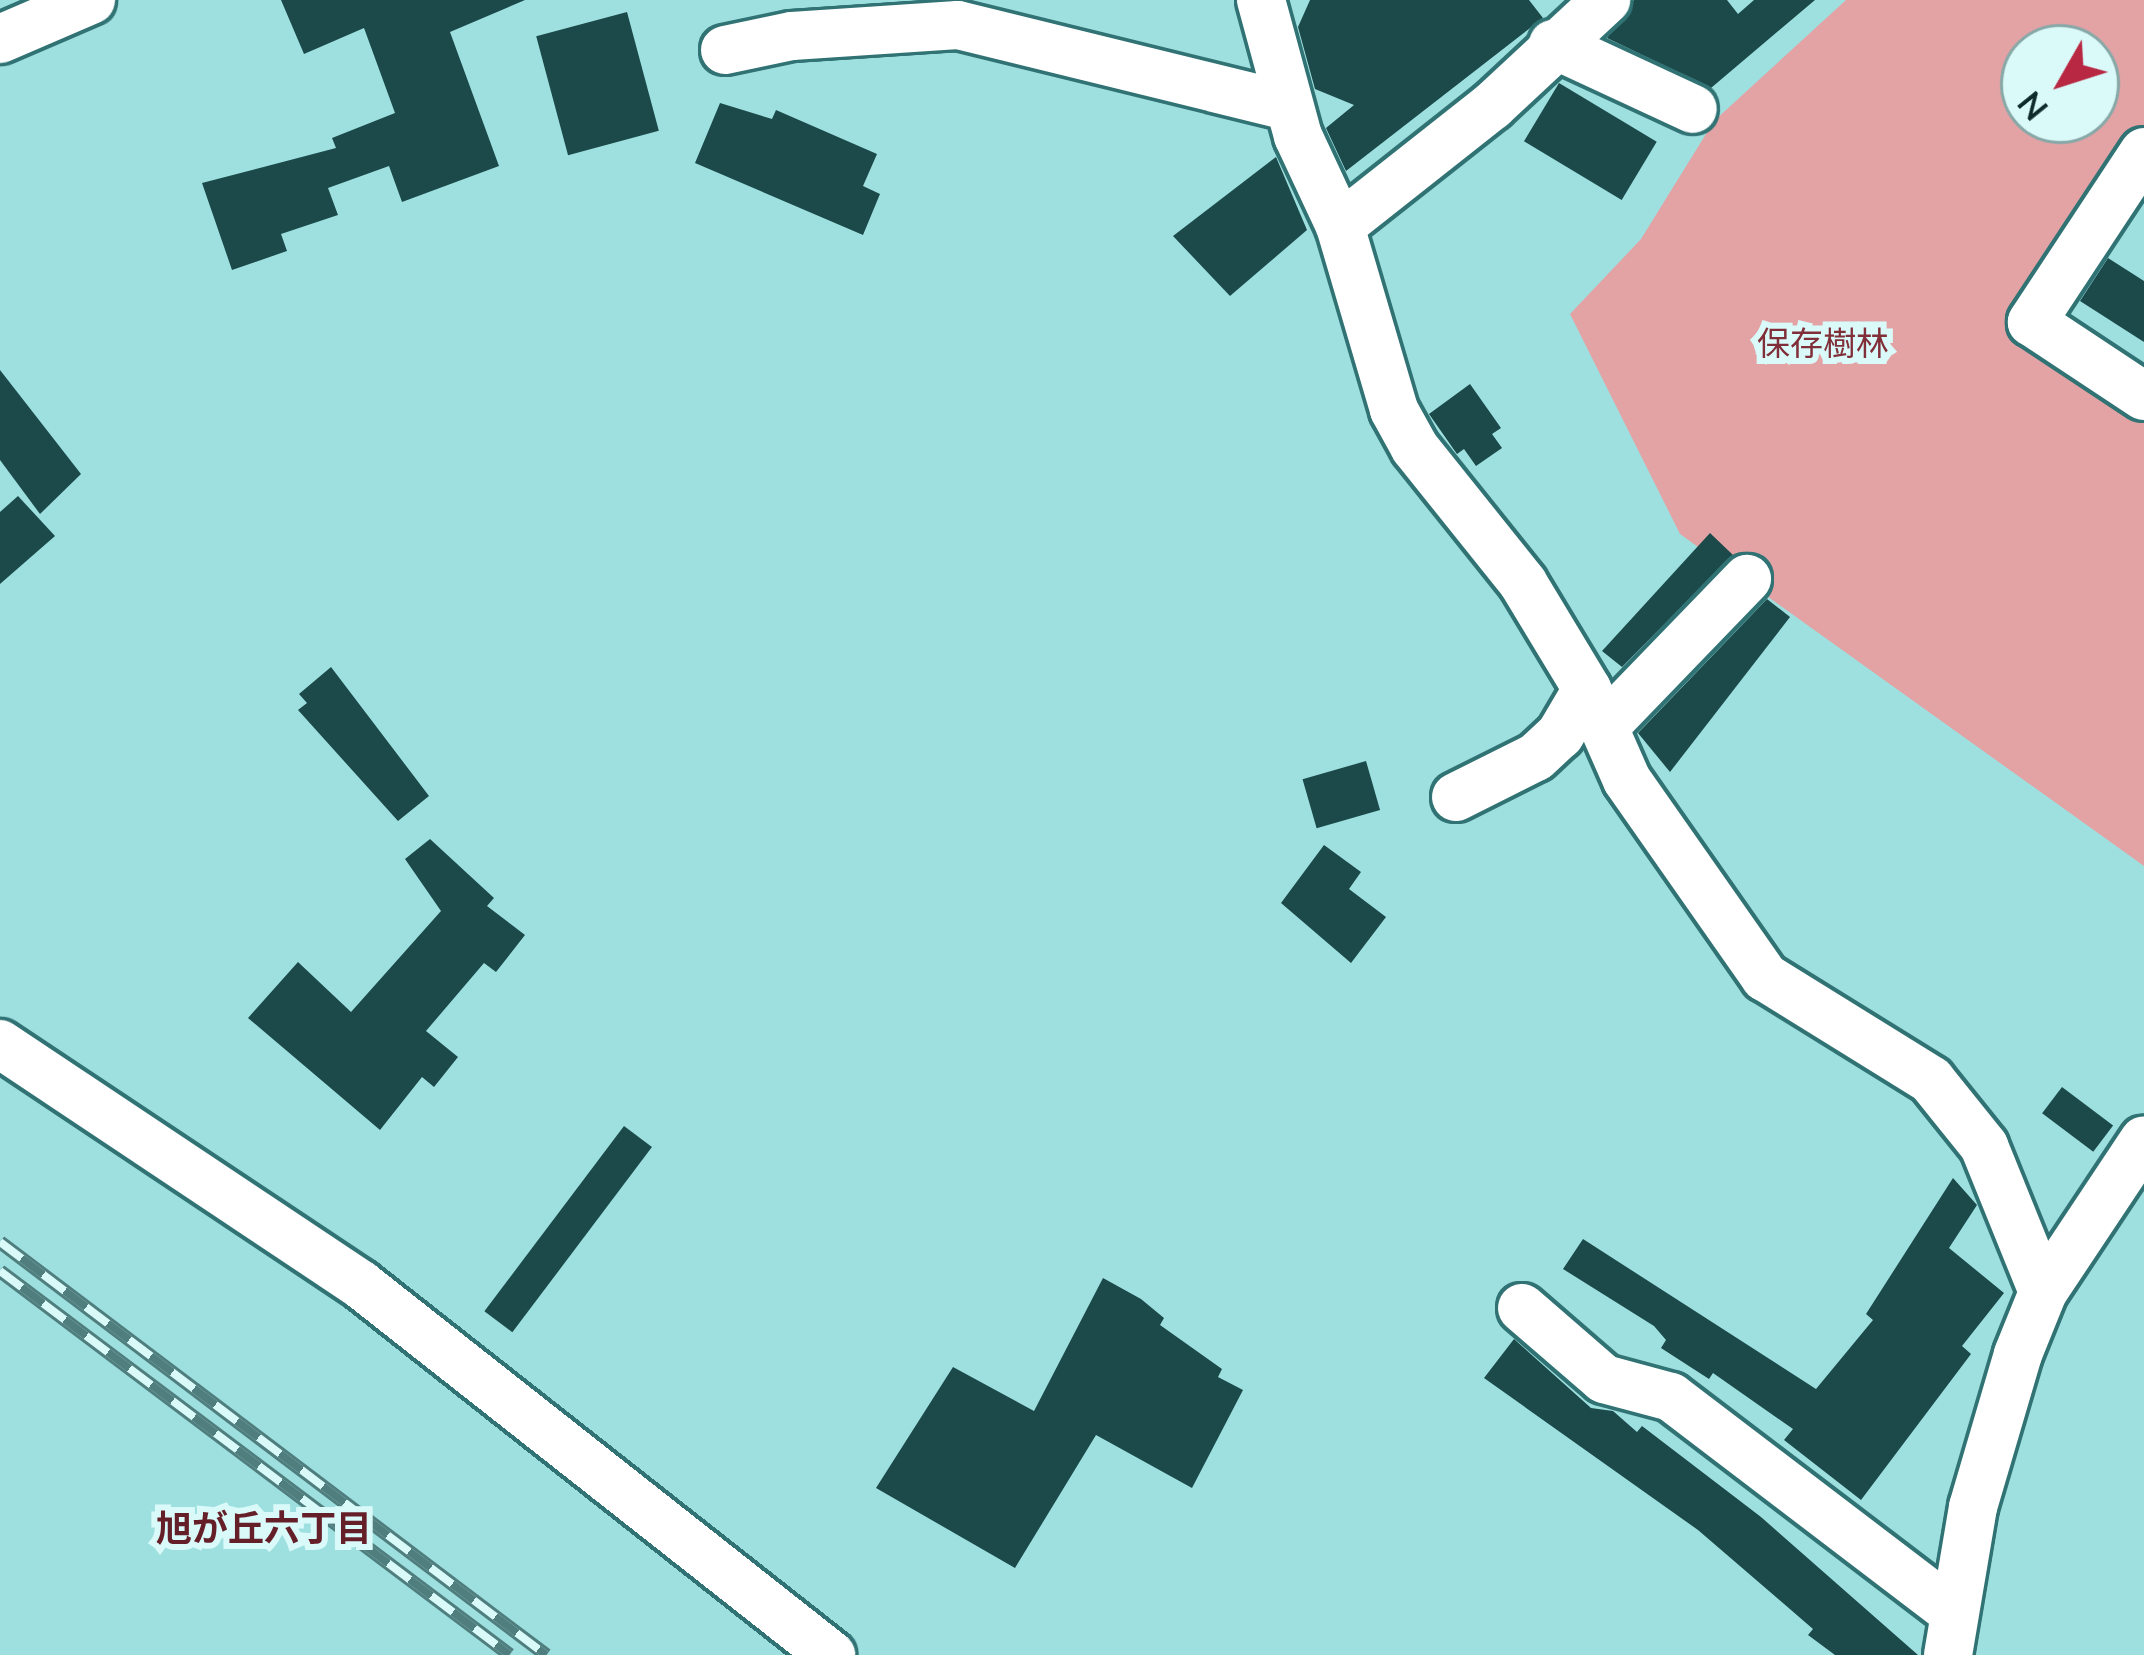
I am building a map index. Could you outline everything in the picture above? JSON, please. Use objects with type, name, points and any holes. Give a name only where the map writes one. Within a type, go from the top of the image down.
[{"type":"street","points":[[0,39],[91,0]]},
{"type":"street","points":[[1261,0],[1289,106],[1340,226],[1394,410],[1415,448],[1523,583],[1596,708],[1627,780],[1765,976],[1930,1080],[1984,1145],[2043,1292]]},
{"type":"street","points":[[1340,226],[1492,106],[1577,16],[1693,110]]},
{"type":"street","points":[[725,50],[792,35],[958,25],[1289,106]]},
{"type":"street","points":[[2143,154],[2032,322],[2144,396]]},
{"type":"street","points":[[1456,797],[1536,757],[1747,579]]},
{"type":"street","points":[[0,1044],[360,1284],[831,1655]]},
{"type":"street","points":[[1522,1308],[1604,1379],[1670,1397],[1951,1634],[1996,1418],[2043,1292],[2144,1140]]},
{"type":"green space","name":"保存樹林","points":[[1846,0],[2144,0],[2144,152],[2033,322],[2144,396],[2144,866],[1680,534],[1570,314],[1641,239],[1714,121]]},
{"type":"building","points":[[281,0],[525,0],[450,32],[499,166],[402,202],[389,166],[328,188],[338,215],[281,234],[287,251],[232,270],[202,183],[336,148],[332,138],[395,113],[364,28],[304,54]]},
{"type":"building","points":[[1310,0],[1529,0],[1543,18],[1346,171],[1326,128],[1354,105],[1315,89],[1298,27]]},
{"type":"building","points":[[1634,0],[1727,0],[1738,14],[1754,0],[1815,0],[1711,88],[1607,38]]},
{"type":"building","points":[[627,12],[659,131],[568,155],[536,36]]},
{"type":"building","points":[[1559,83],[1657,142],[1622,200],[1524,141]]},
{"type":"building","points":[[720,103],[772,119],[776,110],[877,154],[863,186],[880,194],[863,235],[695,163]]},
{"type":"building","points":[[1276,157],[1307,230],[1230,296],[1173,236]]},
{"type":"building","points":[[2108,258],[2144,281],[2144,342],[2080,301]]},
{"type":"building","points":[[0,370],[81,474],[40,514],[0,460]]},
{"type":"building","points":[[1470,384],[1501,428],[1492,434],[1502,448],[1476,466],[1464,449],[1457,454],[1429,414]]},
{"type":"building","points":[[18,496],[55,536],[0,584],[0,512]]},
{"type":"building","points":[[1710,533],[1733,555],[1622,667],[1602,651]]},
{"type":"building","points":[[1767,599],[1790,617],[1670,772],[1638,733]]},
{"type":"building","points":[[331,667],[429,796],[398,821],[298,710],[307,703],[299,694]]},
{"type":"building","points":[[1366,761],[1380,810],[1317,828],[1303,779]]},
{"type":"building","points":[[430,839],[494,898],[487,906],[525,935],[496,972],[484,963],[426,1031],[458,1057],[434,1087],[422,1077],[380,1130],[248,1018],[298,962],[351,1012],[441,911],[405,859]]},
{"type":"building","points":[[1324,845],[1361,872],[1349,889],[1386,917],[1351,963],[1281,903]]},
{"type":"building","points":[[2062,1087],[2113,1126],[2093,1152],[2042,1113]]},
{"type":"building","points":[[624,1126],[652,1147],[512,1332],[484,1311]]},
{"type":"building","points":[[1953,1178],[1977,1205],[1949,1248],[2004,1293],[1962,1346],[1971,1354],[1861,1500],[1784,1440],[1793,1429],[1713,1373],[1709,1379],[1661,1348],[1666,1340],[1654,1326],[1563,1269],[1583,1239],[1816,1389],[1873,1320],[1866,1314]]},
{"type":"building","points":[[1103,1278],[1141,1299],[1164,1318],[1160,1325],[1222,1369],[1218,1377],[1243,1390],[1192,1488],[1096,1435],[1015,1568],[876,1488],[953,1367],[1034,1411]]},
{"type":"building","points":[[1514,1339],[1591,1408],[1613,1411],[1637,1432],[1642,1426],[1761,1517],[1918,1655],[1835,1655],[1808,1635],[1813,1629],[1698,1530],[1484,1378]]},
{"type":"railway","points":[[0,1242],[546,1655]]},
{"type":"railway","points":[[0,1271],[510,1655]]},
{"type":"district","name":"旭が丘六丁目","points":[[264,1530]]}]
